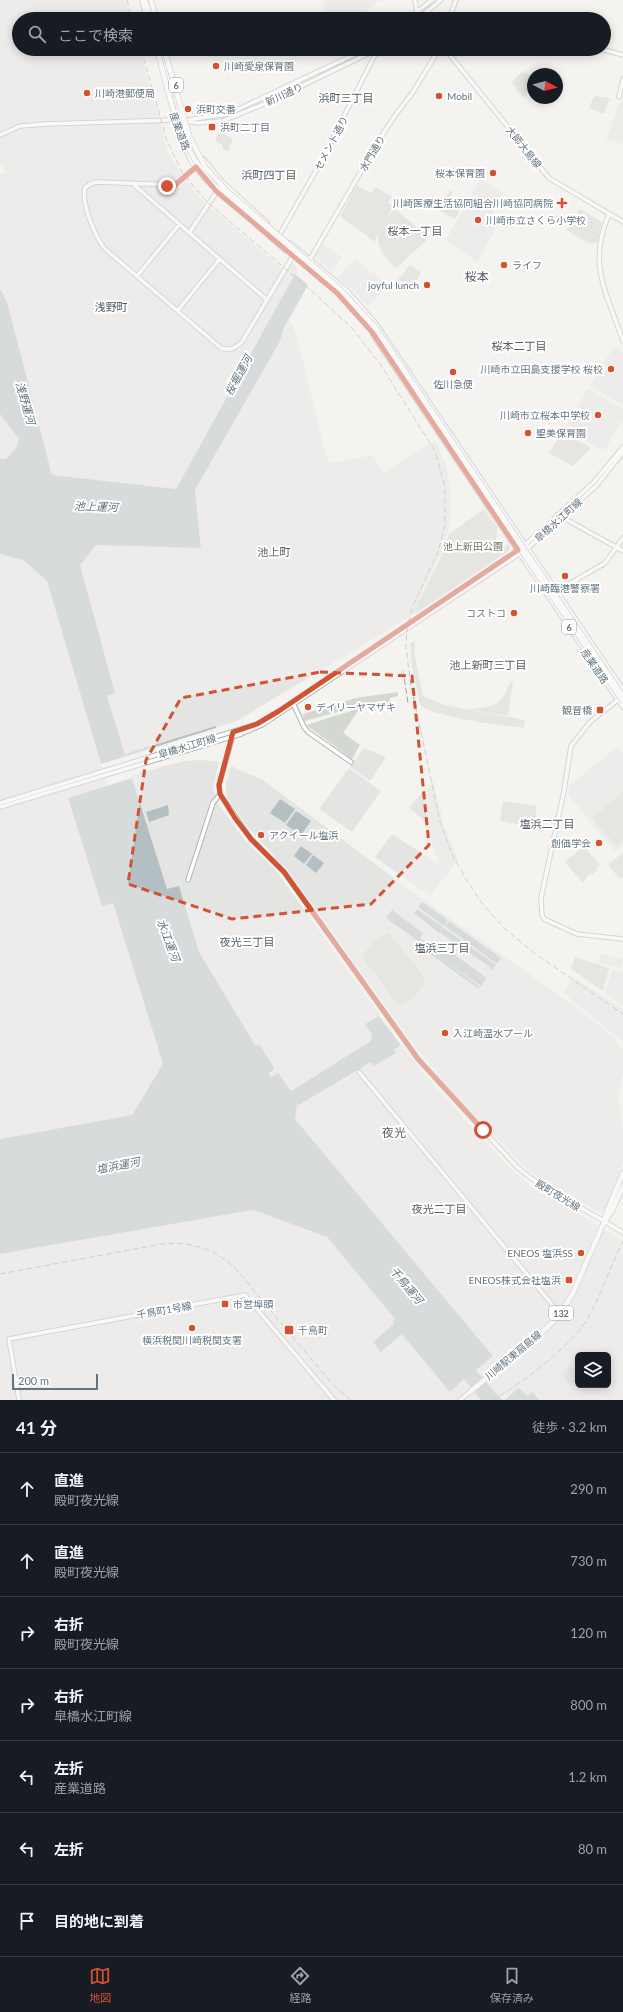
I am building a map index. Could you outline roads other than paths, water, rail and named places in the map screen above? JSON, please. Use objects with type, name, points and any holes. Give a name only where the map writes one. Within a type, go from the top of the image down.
[{"type":"highway","points":[[144,0],[148,12]]},
{"type":"highway","points":[[151,0],[155,12]]},
{"type":"highway","points":[[162,56],[172,105],[187,148],[206,177],[336,290],[373,330],[620,701]]},
{"type":"highway","points":[[163,56],[194,148],[210,174],[227,191],[338,287],[376,328],[623,695]]},
{"type":"highway","name":"川崎駅東扇島線","points":[[604,1222],[605,1216],[623,1173]]},
{"type":"highway","name":"川崎駅東扇島線","points":[[471,1391],[548,1327],[560,1314],[573,1293],[604,1222],[612,1211],[623,1186]]},
{"type":"main road","name":"産業道路","points":[[162,56],[175,120],[182,141],[196,167],[217,192],[305,266],[355,311],[372,332],[623,707]]},
{"type":"main road","name":"産業道路","points":[[163,56],[192,138],[203,159],[222,182],[346,290],[365,310],[527,546],[623,690]]},
{"type":"street","points":[[415,0],[417,12],[432,0]]},
{"type":"street","points":[[426,12],[441,0]]},
{"type":"street","points":[[452,12],[456,0]]},
{"type":"street","points":[[611,52],[623,55]]},
{"type":"street","name":"新川通り","points":[[186,121],[228,114],[351,56]]},
{"type":"street","name":"新川通り","points":[[0,135],[20,126],[46,124],[175,120],[198,123],[217,122],[243,113],[363,56]]},
{"type":"street","name":"セメント通り","points":[[280,234],[317,169],[374,56]]},
{"type":"street","name":"水門通り","points":[[305,266],[310,260],[381,137],[413,92],[435,56]]},
{"type":"street","name":"大師大島線","points":[[451,56],[549,178],[623,222]]},
{"type":"street","points":[[619,97],[623,79]]},
{"type":"street","points":[[203,159],[175,185],[97,182],[90,184],[85,188],[84,193],[98,241],[104,248],[221,348],[231,349],[242,342],[266,299],[293,256]]},
{"type":"street","points":[[189,234],[222,182]]},
{"type":"street","points":[[133,184],[219,260],[266,299]]},
{"type":"street","points":[[609,214],[601,237],[598,260],[601,279],[623,342]]},
{"type":"street","points":[[137,276],[179,225]]},
{"type":"street","points":[[178,310],[219,260]]},
{"type":"street","points":[[403,379],[410,374]]},
{"type":"street","points":[[412,392],[417,384]]},
{"type":"street","name":"皐橋水江町線","points":[[527,546],[594,482],[623,447]]},
{"type":"street","name":"皐橋水江町線","points":[[0,803],[255,728],[527,546],[597,485],[623,452]]},
{"type":"street","points":[[472,482],[478,474]]},
{"type":"street","points":[[562,517],[623,551]]},
{"type":"street","points":[[557,591],[605,563],[623,538]]},
{"type":"street","name":"皐橋水江町線","points":[[293,703],[518,552]]},
{"type":"street","points":[[623,695],[620,701],[590,722],[571,746],[564,791],[541,898],[542,916],[544,919],[577,934],[623,940]]},
{"type":"street","points":[[293,703],[304,727],[308,732],[351,762]]},
{"type":"street","points":[[188,880],[213,803],[220,794],[219,785],[233,734]]},
{"type":"street","name":"皐橋水江町線","points":[[0,807],[233,734]]},
{"type":"street","name":"殿町夜光線","points":[[220,794],[251,839],[284,872],[418,1059],[517,1167],[539,1185],[604,1222]]},
{"type":"street","points":[[359,1072],[560,1314]]},
{"type":"street","points":[[604,1222],[623,1233]]},
{"type":"street","name":"千鳥町1号線","points":[[20,1400],[9,1339],[245,1296],[334,1400]]},
{"type":"street","name":"川崎駅東扇島線","points":[[460,1400],[471,1391]]},
{"type":"water","points":[[295,274],[308,285],[284,328],[280,341],[195,490],[201,548],[96,545],[80,565],[115,693],[107,696],[125,754],[216,726],[216,728],[101,764],[47,581],[23,560],[0,554],[0,459],[6,459],[16,448],[19,439],[0,414],[0,289],[7,302],[52,475],[176,489]]},
{"type":"water","points":[[132,778],[167,889],[179,886],[199,952],[255,1045],[259,1044],[275,1069],[269,1073],[271,1077],[278,1073],[291,1091],[371,1041],[372,1035],[365,1024],[379,1016],[401,1045],[394,1050],[396,1053],[374,1066],[371,1062],[297,1106],[295,1119],[493,1356],[476,1370],[502,1400],[481,1400],[464,1379],[450,1392],[402,1334],[381,1352],[373,1342],[394,1324],[392,1322],[395,1319],[327,1237],[253,1210],[0,1254],[0,1139],[132,1115],[163,1064],[113,903],[102,906],[68,798]]},
{"type":"water","points":[[280,799],[295,809],[285,823],[270,813]]},
{"type":"water","points":[[168,805],[169,815],[149,822],[146,812]]},
{"type":"water","points":[[296,811],[311,821],[301,835],[286,825]]},
{"type":"water","points":[[301,846],[312,854],[304,864],[294,856]]},
{"type":"water","points":[[313,855],[324,863],[316,873],[306,865]]},
{"type":"water","points":[[422,902],[448,920],[444,926],[418,907]]},
{"type":"water","points":[[417,909],[443,927],[439,933],[414,913]]},
{"type":"water","points":[[392,910],[423,933],[420,938],[426,942],[424,945],[386,918]]},
{"type":"water","points":[[449,921],[501,958],[497,964],[445,926]]},
{"type":"water","points":[[444,928],[496,965],[492,971],[490,967],[443,935],[440,932]]},
{"type":"water","points":[[433,943],[436,945],[438,943],[487,978],[481,986],[441,958],[480,987],[479,989],[427,952]]},
{"type":"water","points":[[519,1388],[527,1396],[533,1392],[539,1400],[504,1400]]},
{"type":"railway","points":[[127,0],[130,12]]},
{"type":"railway","points":[[143,56],[167,141],[183,174],[208,203],[314,293],[353,329],[380,364],[435,451],[445,487],[445,525],[438,552],[412,608],[407,629],[406,647],[410,680],[440,822],[453,856],[467,881],[481,902],[504,928],[534,953],[623,1014]]},
{"type":"railway","points":[[403,670],[408,703]]},
{"type":"railway","points":[[492,1400],[503,1394],[543,1365],[578,1331],[586,1321],[596,1302],[623,1241]]},
{"type":"railway","points":[[0,1274],[162,1244],[183,1244],[202,1248],[220,1256],[236,1269],[333,1385],[351,1400]]},
{"type":"place","name":"川崎愛泉保育園","points":[[216,66]]},
{"type":"place","name":"川崎港郵便局","points":[[87,93]]},
{"type":"place","name":"Mobil","points":[[439,96]]},
{"type":"place","name":"浜町交番","points":[[188,109]]},
{"type":"place","name":"浜町二丁目","points":[[212,127]]},
{"type":"place","name":"桜本保育園","points":[[493,173]]},
{"type":"place","name":"川崎医療生活協同組合川崎協同病院","points":[[562,203]]},
{"type":"place","name":"川崎市立さくら小学校","points":[[478,220]]},
{"type":"place","name":"ライフ","points":[[504,265]]},
{"type":"place","name":"joyful lunch","points":[[427,285]]},
{"type":"place","name":"川崎市立田島支援学校 桜校","points":[[611,369]]},
{"type":"place","name":"佐川急便","points":[[453,372]]},
{"type":"place","name":"川崎市立桜本中学校","points":[[598,415]]},
{"type":"place","name":"聖美保育園","points":[[528,433]]},
{"type":"place","name":"川崎臨港警察署","points":[[565,576]]},
{"type":"place","name":"コストコ","points":[[514,613]]},
{"type":"place","name":"デイリーヤマザキ","points":[[308,707]]},
{"type":"place","name":"観音橋","points":[[600,710]]},
{"type":"place","name":"アクイール塩浜","points":[[261,835]]},
{"type":"place","name":"創価学会","points":[[599,843]]},
{"type":"place","name":"入江崎温水プール","points":[[445,1033]]},
{"type":"place","name":"ENEOS 塩浜SS","points":[[581,1253]]},
{"type":"place","name":"ENEOS株式会社塩浜","points":[[569,1280]]},
{"type":"place","name":"市営埠頭","points":[[225,1304]]},
{"type":"place","name":"横浜税関川崎税関支署","points":[[192,1328]]},
{"type":"place","name":"千鳥町","points":[[289,1330]]},
{"type":"district","name":"浜町三丁目","points":[[346,97]]},
{"type":"district","name":"浜町四丁目","points":[[269,174]]},
{"type":"district","name":"桜本一丁目","points":[[415,230]]},
{"type":"district","name":"桜本","points":[[477,276]]},
{"type":"district","name":"浅野町","points":[[111,306]]},
{"type":"district","name":"桜本二丁目","points":[[519,345]]},
{"type":"district","name":"池上町","points":[[274,551]]},
{"type":"district","name":"池上新町三丁目","points":[[488,664]]},
{"type":"district","name":"塩浜二丁目","points":[[547,823]]},
{"type":"district","name":"夜光三丁目","points":[[247,941]]},
{"type":"district","name":"塩浜三丁目","points":[[442,947]]},
{"type":"district","name":"夜光","points":[[394,1132]]},
{"type":"district","name":"夜光二丁目","points":[[439,1208]]},
{"type":"water label","name":"桜堀運河","points":[[238,375]]},
{"type":"water label","name":"浅野運河","points":[[26,403]]},
{"type":"water label","name":"池上運河","points":[[96,506]]},
{"type":"water label","name":"水江運河","points":[[169,940]]},
{"type":"water label","name":"塩浜運河","points":[[118,1165]]},
{"type":"water label","name":"千鳥運河","points":[[407,1285]]},
{"type":"park label","name":"池上新田公園","points":[[473,546]]}]
